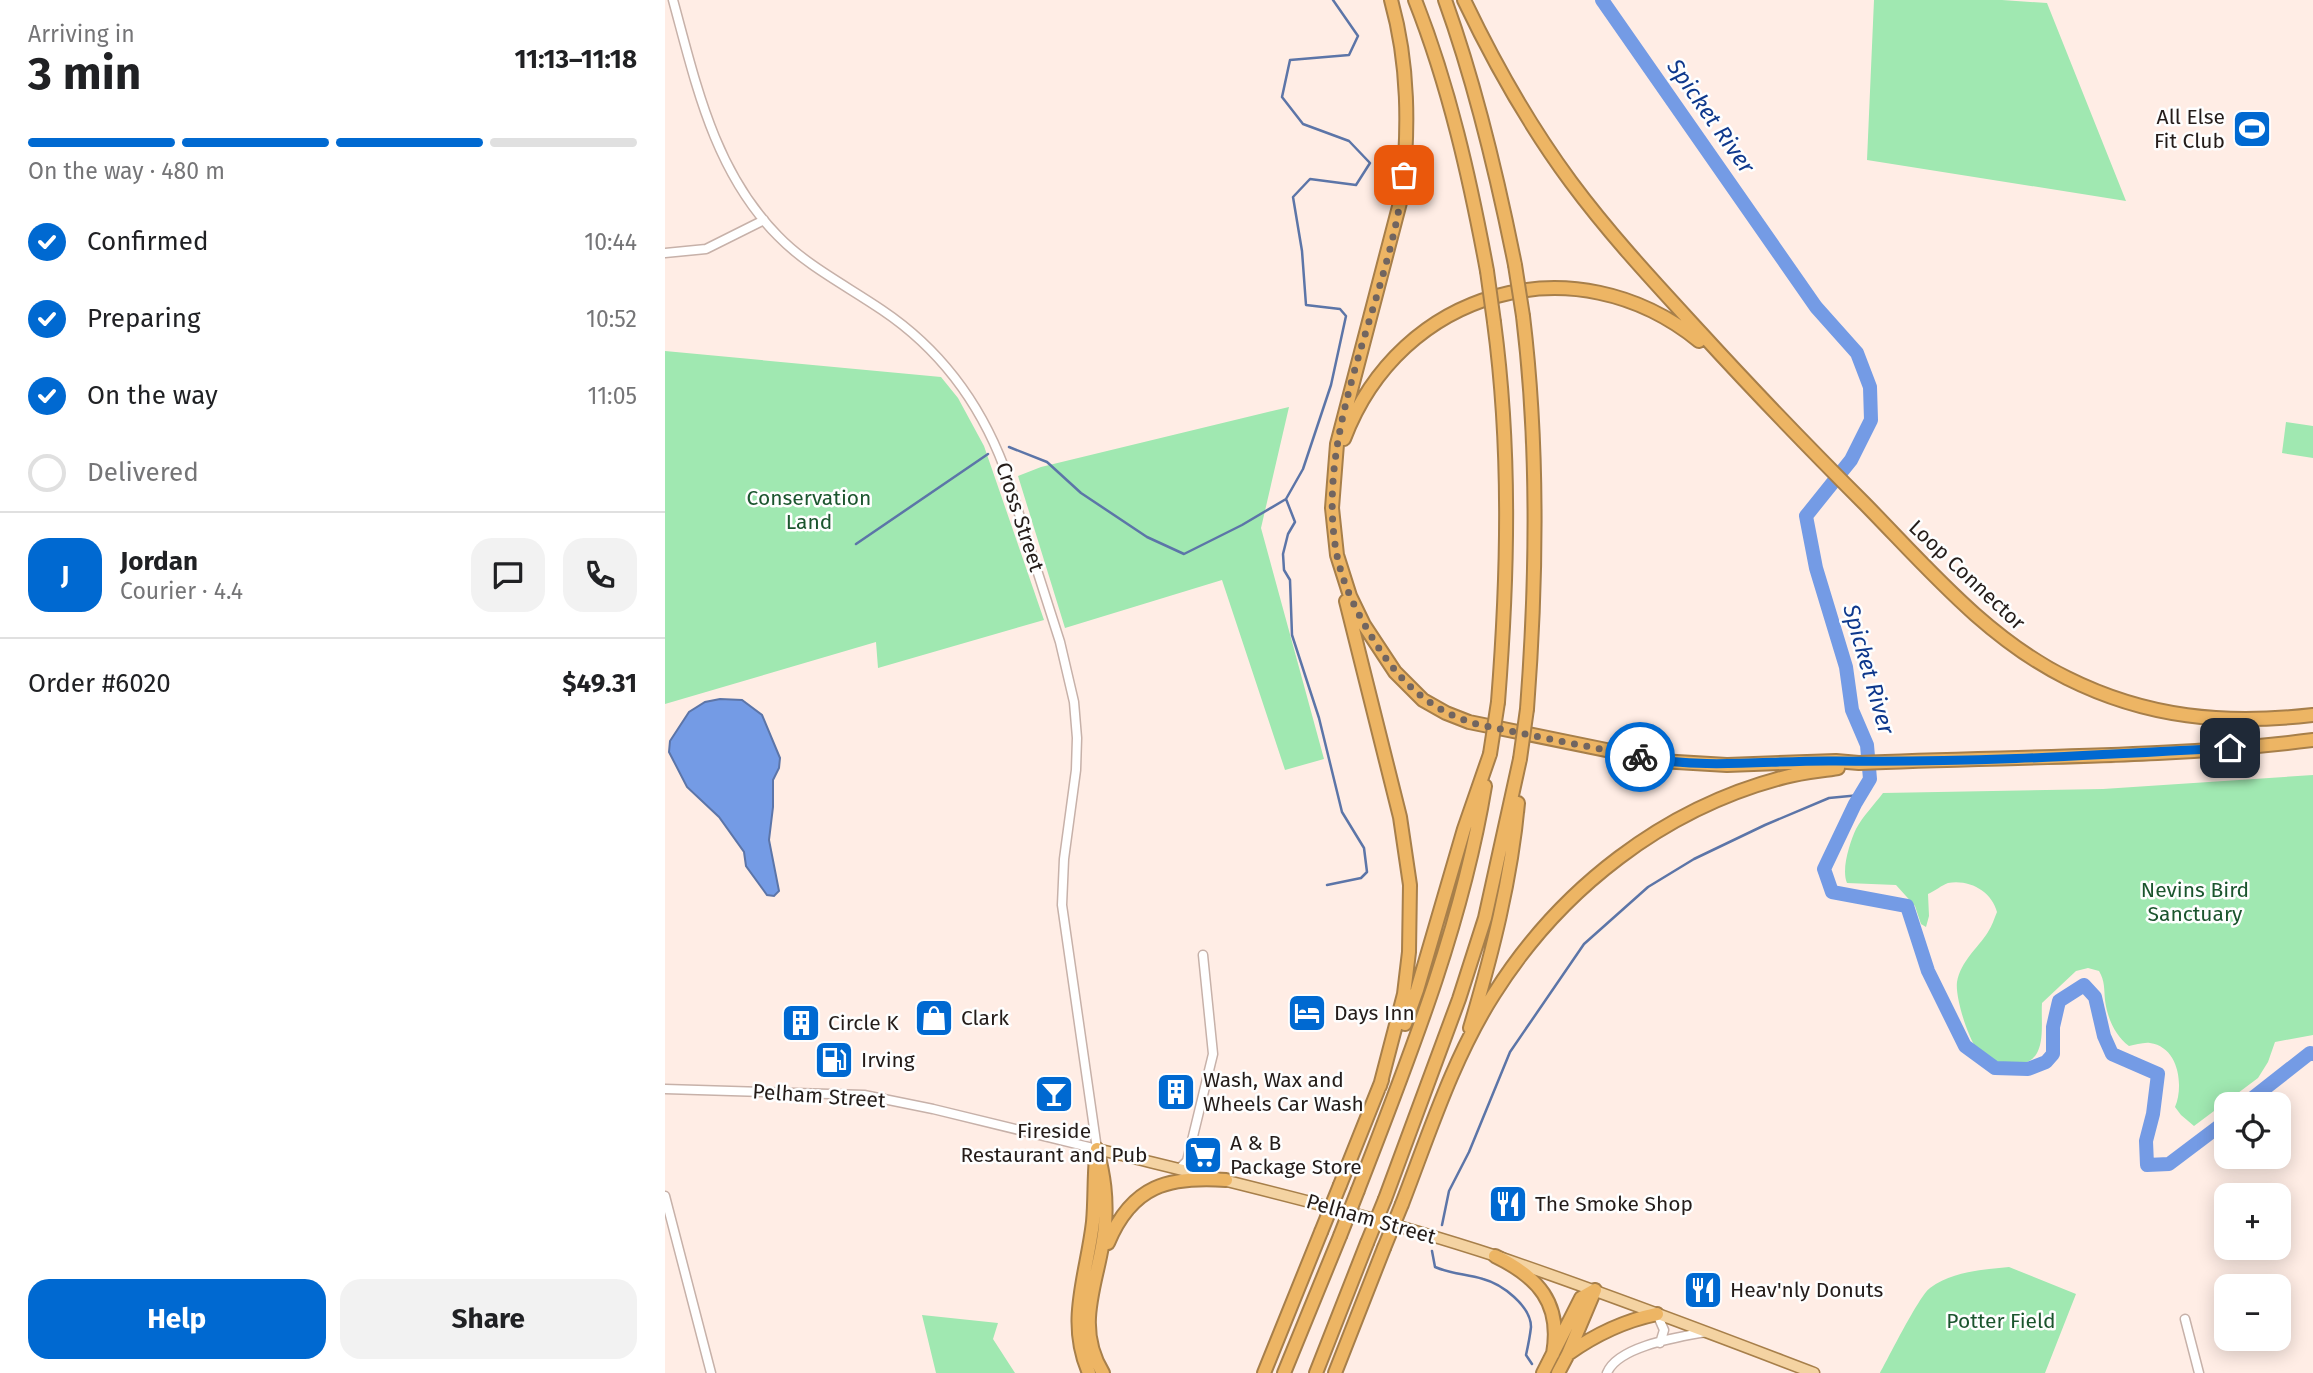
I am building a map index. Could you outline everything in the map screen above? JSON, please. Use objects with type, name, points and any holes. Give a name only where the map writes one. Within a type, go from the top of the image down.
[{"type":"highway","points":[[1380,1086],[1405,994],[1410,885],[1400,817],[1347,609],[1332,517],[1337,444],[1402,195],[1407,146],[1407,99],[1391,0]]},
{"type":"highway","points":[[1284,1373],[1413,1049],[1446,951],[1475,836],[1498,702],[1507,543],[1504,426],[1494,322],[1487,271],[1469,183],[1448,101],[1415,0]]},
{"type":"highway","points":[[1445,0],[1480,111],[1515,265],[1523,316],[1531,406],[1536,525],[1527,709],[1520,759],[1515,838],[1491,959],[1458,1065]]},
{"type":"highway","points":[[1464,0],[1514,95],[1571,181],[1629,255],[1732,367]]},
{"type":"highway","points":[[1335,474],[1345,437],[1355,414],[1374,381],[1393,358],[1439,321],[1468,305],[1500,294],[1557,288],[1591,291],[1618,298],[1651,310],[1675,323],[1732,367]]},
{"type":"highway","name":"Loop Connector","points":[[1732,367],[1986,624],[2022,652],[2066,678],[2120,700],[2189,716],[2249,720],[2313,715]]},
{"type":"highway","points":[[1340,567],[1359,616],[1395,672],[1423,700],[1459,719],[1493,728],[1681,763],[1727,765],[2170,752],[2313,740]]},
{"type":"highway","points":[[1264,1373],[1417,989],[1447,883],[1490,754]]},
{"type":"highway","points":[[1316,1373],[1385,1199],[1459,999],[1485,918],[1520,759]]},
{"type":"highway","points":[[1335,1373],[1458,1065],[1493,994],[1523,955],[1570,901],[1621,855],[1653,832],[1733,794],[1784,777],[1859,762]]},
{"type":"highway","points":[[1097,1149],[1106,1182],[1105,1226],[1088,1324],[1092,1347],[1103,1373]]},
{"type":"highway","points":[[1089,1373],[1081,1352],[1077,1316],[1093,1222],[1097,1149]]},
{"type":"highway","points":[[1100,1262],[1126,1211],[1143,1196],[1163,1184],[1180,1180],[1226,1180]]},
{"type":"highway","points":[[1495,1256],[1523,1272],[1546,1297],[1555,1328],[1553,1354]]},
{"type":"highway","points":[[1543,1373],[1581,1298],[1595,1290]]},
{"type":"highway","points":[[1558,1373],[1595,1290]]},
{"type":"highway","points":[[1343,1373],[1361,1307]]},
{"type":"highway","points":[[1568,1354],[1610,1328],[1657,1314]]},
{"type":"highway","points":[[1258,1373],[1276,1343]]},
{"type":"main road","name":"Pelham Street","points":[[1097,1149],[1308,1200],[1495,1256],[1595,1290],[1814,1373]]},
{"type":"street","name":"Cross Street","points":[[673,0],[701,102],[716,142],[731,173],[764,220],[789,246],[891,317],[937,356],[975,404],[1004,467],[1060,642],[1074,702],[1076,770],[1064,859],[1062,905],[1097,1149]]},
{"type":"street","points":[[665,253],[706,249],[764,220]]},
{"type":"street","points":[[1179,1169],[1187,1161],[1213,1054],[1203,955]]},
{"type":"street","name":"Pelham Street","points":[[665,1089],[864,1095],[1097,1149]]},
{"type":"street","points":[[665,1196],[711,1373]]},
{"type":"street","points":[[1657,1314],[1663,1326],[1660,1343]]},
{"type":"street","points":[[2185,1319],[2199,1373]]},
{"type":"street","points":[[1607,1373],[1618,1358],[1660,1343],[1706,1332]]},
{"type":"green space","points":[[1874,0],[2002,0],[2047,3],[2126,201],[1867,160]]},
{"type":"green space","name":"Conservation Land","points":[[665,351],[941,377],[958,398],[984,446],[1044,620],[878,668],[876,642],[665,704]]},
{"type":"green space","points":[[1289,407],[1261,528],[1324,759],[1285,770],[1222,580],[1065,628],[1018,476],[1041,467]]},
{"type":"green space","points":[[2286,422],[2313,426],[2313,458],[2282,453]]},
{"type":"green space","name":"Nevins Bird Sanctuary","points":[[2313,775],[2313,1035],[2275,1042],[2268,1062],[2258,1078],[2239,1092],[2214,1092],[2214,1111],[2194,1126],[2175,1107],[2179,1079],[2173,1059],[2160,1046],[2150,1043],[2129,1046],[2116,1032],[2108,1013],[2099,971],[2088,968],[2076,971],[2042,1003],[2041,1040],[2033,1058],[2018,1064],[1990,1059],[1973,1044],[1963,1017],[1957,982],[1962,968],[1992,925],[1997,912],[1990,898],[1972,885],[1948,883],[1928,894],[1929,916],[1926,927],[1921,924],[1915,906],[1896,885],[1847,883],[1845,877],[1847,856],[1856,829],[1883,793],[2103,789]]},
{"type":"green space","name":"Potter Field","points":[[2009,1267],[2076,1294],[2045,1373],[1880,1373],[1912,1314],[1930,1288],[1958,1275]]},
{"type":"green space","points":[[922,1315],[998,1323],[993,1339],[1015,1373],[936,1373]]},
{"type":"water","points":[[720,699],[742,700],[762,715],[780,758],[773,780],[769,840],[779,891],[774,896],[767,895],[746,866],[744,852],[719,817],[687,787],[669,752],[670,741],[689,712],[705,702]]},
{"type":"waterway","points":[[1009,447],[1047,462],[1081,493],[1147,537],[1184,554],[1286,499],[1303,469],[1331,385],[1346,316],[1340,309],[1306,305],[1302,251],[1293,197],[1310,179],[1356,185],[1370,163],[1349,141],[1303,124],[1282,97],[1290,60],[1349,55],[1358,36],[1333,0]]},
{"type":"waterway","name":"Spicket River","points":[[1602,0],[1816,307],[1857,353],[1870,387],[1871,420],[1851,460],[1806,516],[1816,568],[1846,667],[1852,710],[1867,745],[1870,779],[1824,869],[1832,892],[1907,906],[1928,971],[1965,1046],[1995,1068],[2028,1069],[2046,1062],[2053,1054],[2053,1027],[2059,1001],[2084,985],[2095,997],[2104,1036],[2112,1054],[2158,1074],[2153,1114],[2146,1141],[2147,1165],[2169,1164],[2214,1130]]},
{"type":"waterway","points":[[856,544],[988,454]]},
{"type":"waterway","points":[[1286,499],[1295,522],[1288,534],[1283,554],[1284,570],[1290,580],[1292,635],[1319,718],[1342,812],[1364,848],[1367,872],[1361,878],[1327,885]]},
{"type":"waterway","points":[[1442,1225],[1449,1191],[1469,1152],[1510,1052],[1584,944],[1648,887],[1694,859],[1829,798],[1860,795]]},
{"type":"waterway","name":"Spicket River","points":[[2260,1092],[2310,1053],[2313,1054]]},
{"type":"waterway","points":[[1432,1251],[1435,1267],[1491,1282],[1507,1291],[1521,1304],[1530,1319],[1526,1355],[1532,1364]]},
{"type":"way so far","points":[[1404,175],[1391,244],[1337,444],[1333,531],[1340,567],[1352,601],[1364,625],[1395,672],[1423,700],[1435,707],[1459,719],[1480,725],[1640,757]]},
{"type":"place","name":"All Else Fit Club","points":[[2252,129]]},
{"type":"place","name":"Days Inn","points":[[1307,1013]]},
{"type":"place","name":"Clark","points":[[934,1018]]},
{"type":"place","name":"Circle K","points":[[801,1023]]},
{"type":"place","name":"Irving","points":[[834,1060]]},
{"type":"place","name":"Wash, Wax and Wheels Car Wash","points":[[1176,1092]]},
{"type":"place","name":"Fireside Restaurant and Pub","points":[[1054,1094]]},
{"type":"place","name":"A & B Package Store","points":[[1203,1155]]},
{"type":"place","name":"The Smoke Shop","points":[[1508,1204]]},
{"type":"place","name":"Heav'nly Donuts","points":[[1703,1290]]},
{"type":"route","points":[[1640,757],[1702,765],[1727,765],[1986,759],[2230,748]]}]
